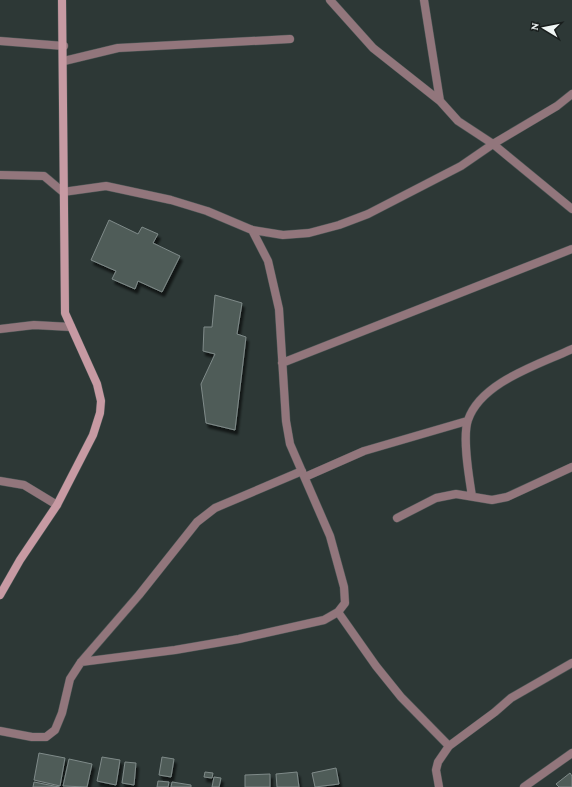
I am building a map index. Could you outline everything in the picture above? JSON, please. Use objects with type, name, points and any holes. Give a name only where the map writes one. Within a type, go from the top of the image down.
[{"type":"street","points":[[0,595],[20,560],[57,505],[93,435],[100,413],[101,401],[97,384],[65,313],[63,192],[64,46],[62,0]]},
{"type":"street","points":[[330,0],[373,48],[440,101],[458,121],[493,144],[572,210]]},
{"type":"street","points":[[424,0],[440,101]]},
{"type":"street","points":[[64,61],[118,48],[290,39]]},
{"type":"street","points":[[0,41],[64,46]]},
{"type":"street","points":[[0,175],[44,176],[63,192],[106,186],[207,211],[252,230],[283,234],[309,233],[339,225],[368,214],[461,166],[493,144],[557,106],[572,94]]},
{"type":"street","points":[[81,662],[175,650],[239,639],[324,620],[338,612],[345,603],[344,587],[330,536],[290,444],[286,421],[279,309],[268,261],[252,230]]},
{"type":"street","points":[[282,363],[572,249]]},
{"type":"street","points":[[0,328],[34,325],[71,327]]},
{"type":"street","points":[[472,496],[466,449],[467,421],[478,401],[507,379],[572,349]]},
{"type":"street","points":[[0,731],[32,737],[46,737],[55,730],[62,713],[70,680],[81,662],[140,595],[197,522],[215,508],[364,451],[467,421]]},
{"type":"street","points":[[397,518],[436,498],[456,494],[492,500],[507,496],[572,468]]},
{"type":"street","points":[[0,481],[24,485],[57,505]]},
{"type":"street","points":[[338,612],[391,684],[449,746]]},
{"type":"street","points":[[439,787],[436,770],[438,762],[449,746],[495,712],[511,698],[572,663]]},
{"type":"street","points":[[524,787],[572,753]]},
{"type":"building","points":[[109,220],[138,234],[142,227],[158,234],[153,243],[180,256],[162,292],[138,281],[135,289],[112,279],[116,271],[91,260]]},
{"type":"building","points":[[215,295],[242,303],[237,334],[246,337],[235,430],[206,423],[201,384],[215,354],[203,351],[204,327],[212,327]]},
{"type":"building","points":[[39,753],[65,758],[60,786],[34,780]]},
{"type":"building","points":[[102,757],[120,760],[116,785],[97,781]]},
{"type":"building","points":[[162,757],[174,759],[171,777],[159,775]]},
{"type":"building","points":[[69,759],[92,764],[87,787],[63,786]]},
{"type":"building","points":[[125,762],[136,763],[134,785],[122,783]]},
{"type":"building","points":[[336,768],[339,784],[315,787],[312,773]]},
{"type":"building","points":[[205,772],[213,773],[212,778],[204,777]]},
{"type":"building","points":[[297,772],[299,787],[277,787],[276,774]]},
{"type":"building","points":[[570,773],[572,776],[572,787],[559,787],[556,784]]},
{"type":"building","points":[[270,774],[270,787],[245,787],[245,775]]},
{"type":"building","points":[[214,777],[221,778],[219,787],[212,787]]},
{"type":"building","points":[[158,781],[169,782],[168,787],[157,787]]},
{"type":"building","points":[[34,782],[59,787],[33,787]]},
{"type":"building","points":[[172,782],[191,785],[191,787],[171,787]]}]
